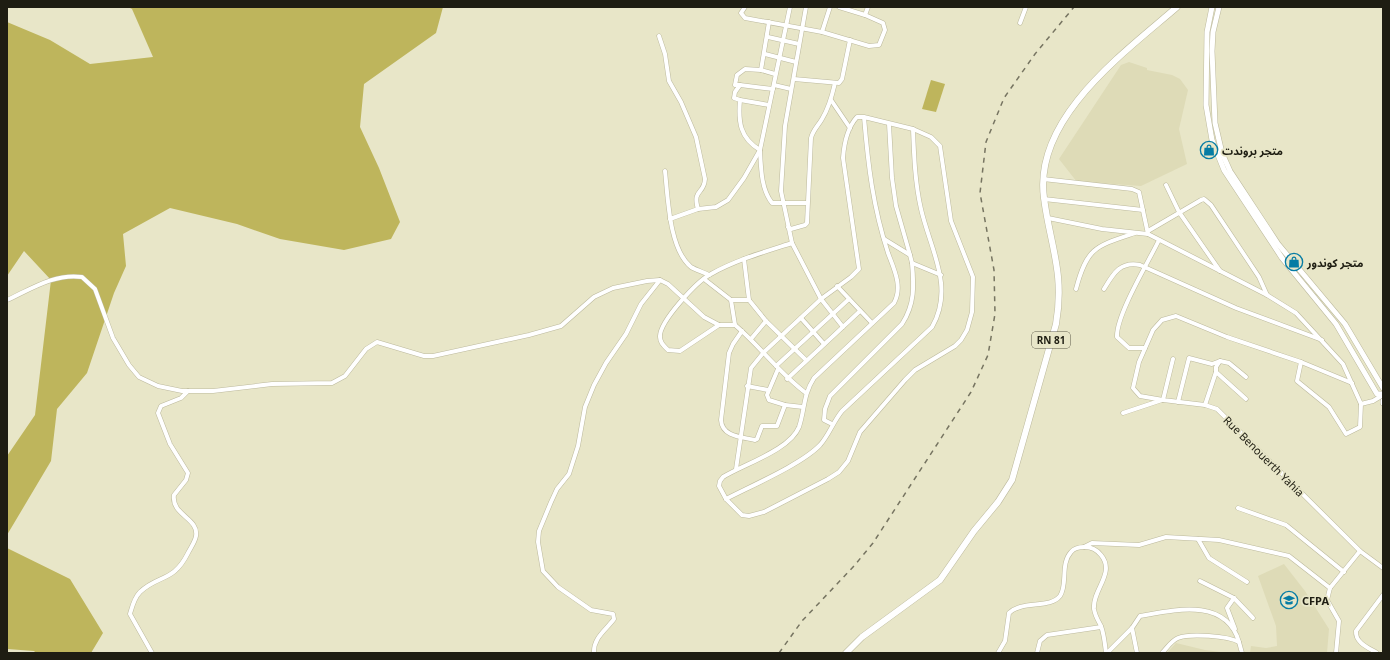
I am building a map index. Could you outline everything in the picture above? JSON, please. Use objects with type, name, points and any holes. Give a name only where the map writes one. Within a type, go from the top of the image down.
[{"type":"main road","name":"RN 81","points":[[846,653],[862,637],[940,580],[974,531],[998,502],[1012,480],[1056,324],[1059,307],[1058,271],[1044,199],[1042,179],[1046,158],[1062,124],[1092,84],[1109,65],[1177,7]]},
{"type":"street","points":[[745,7],[741,13],[744,18],[803,28],[869,46],[878,46],[886,26],[880,21],[839,7]]},
{"type":"street","points":[[790,7],[760,150],[761,174],[768,198],[772,203],[807,203]]},
{"type":"street","points":[[806,7],[785,126],[781,165],[781,191],[792,243],[821,299],[843,327]]},
{"type":"street","points":[[822,32],[830,7]]},
{"type":"street","points":[[865,15],[868,7]]},
{"type":"street","points":[[1020,23],[1026,7]]},
{"type":"street","points":[[1212,7],[1206,32],[1206,105],[1212,140],[1224,170],[1282,258],[1336,324],[1377,394],[1383,395]]},
{"type":"street","points":[[1219,7],[1213,32],[1212,51],[1215,122],[1222,153],[1230,171],[1278,244],[1345,324],[1383,388]]},
{"type":"street","points":[[761,70],[768,37],[769,22]]},
{"type":"street","points":[[659,36],[669,81],[681,102],[696,136],[705,179],[705,185],[696,195],[695,200],[698,209]]},
{"type":"street","points":[[768,37],[799,44]]},
{"type":"street","points":[[794,79],[839,83],[842,79],[850,40]]},
{"type":"street","points":[[765,54],[796,62]]},
{"type":"street","points":[[775,74],[761,70],[745,69],[738,74],[736,84],[792,89]]},
{"type":"street","points":[[788,226],[791,229],[806,224],[811,138],[813,131],[831,100],[835,83]]},
{"type":"street","points":[[740,85],[735,92],[734,98],[769,106]]},
{"type":"street","points":[[740,100],[738,117],[740,127],[751,145],[760,150]]},
{"type":"street","points":[[831,100],[850,128]]},
{"type":"street","points":[[736,469],[747,386],[751,368],[764,352],[821,299],[857,272],[859,264],[843,158],[844,147],[850,128],[857,117],[864,117],[913,129],[931,137],[940,146],[951,221],[973,277],[972,312],[967,330],[955,346],[920,367],[905,380],[860,432],[848,461],[839,472],[810,489],[756,514],[742,515],[726,499],[719,486],[720,481],[736,469],[768,454],[788,441],[798,428],[806,393],[814,378],[894,303],[898,294],[898,283],[884,239],[869,173],[864,117]]},
{"type":"street","points":[[832,424],[824,420],[825,409],[830,396],[902,324],[908,314],[914,297],[912,263],[896,206],[892,178],[889,124]]},
{"type":"street","points":[[726,499],[810,454],[826,437],[832,424],[855,397],[932,327],[937,318],[943,292],[941,275],[920,208],[914,167],[913,129]]},
{"type":"street","points":[[670,219],[698,209],[716,207],[728,200],[737,190],[760,150]]},
{"type":"street","points":[[666,172],[670,219],[674,235],[684,258],[691,267],[709,275]]},
{"type":"street","points":[[1042,179],[1136,190],[1141,194],[1148,232],[1159,240],[1267,295],[1296,313],[1324,341],[1343,364],[1361,404],[1360,427],[1346,434],[1329,407],[1298,384],[1297,377],[1300,362]]},
{"type":"street","points":[[1166,185],[1179,212],[1220,271]]},
{"type":"street","points":[[1044,199],[1143,210]]},
{"type":"street","points":[[1048,218],[1102,229],[1148,232],[1201,200],[1208,201],[1259,277],[1267,295]]},
{"type":"street","points":[[1076,289],[1082,267],[1094,249],[1106,243],[1138,232]]},
{"type":"street","points":[[884,239],[910,255]]},
{"type":"street","points":[[1159,240],[1122,315],[1117,329],[1117,337],[1130,348],[1145,348],[1152,330],[1162,320],[1176,316],[1227,337],[1300,362],[1352,383]]},
{"type":"street","points":[[719,325],[680,350],[668,350],[661,343],[660,332],[663,324],[684,299],[709,275],[744,259],[792,243]]},
{"type":"street","points":[[744,259],[748,300],[766,321],[806,360]]},
{"type":"street","points":[[912,263],[941,275]]},
{"type":"street","points":[[1104,289],[1117,269],[1132,263],[1146,267],[1236,308],[1324,341]]},
{"type":"street","points":[[7,300],[58,278],[70,276],[82,277],[95,290],[113,338],[129,366],[139,377],[154,385],[188,391],[214,391],[272,384],[332,383],[345,376],[366,349],[377,342],[424,356],[433,356],[529,336],[561,326],[594,297],[613,288],[631,283],[660,280],[675,288],[684,299],[704,317],[719,325],[735,325]]},
{"type":"street","points":[[704,279],[731,300],[748,300]]},
{"type":"street","points":[[594,653],[596,639],[609,625],[614,616],[610,613],[591,610],[558,587],[548,578],[543,571],[539,557],[539,531],[557,489],[569,474],[578,446],[585,407],[594,386],[606,363],[626,334],[641,304],[660,280]]},
{"type":"street","points":[[837,286],[872,323]]},
{"type":"street","points":[[803,407],[785,405],[769,400],[767,395],[768,390],[777,367],[794,348],[849,299]]},
{"type":"street","points":[[731,300],[735,325],[764,352],[787,378],[806,393]]},
{"type":"street","points":[[787,378],[860,311]]},
{"type":"street","points":[[801,318],[824,344]]},
{"type":"street","points":[[751,339],[766,321]]},
{"type":"street","points":[[742,331],[729,353],[721,420],[723,428],[740,437],[755,440],[757,439],[762,426],[777,426],[785,405]]},
{"type":"street","name":"Rue Benouerth Yahia","points":[[1145,348],[1139,362],[1133,388],[1140,396],[1205,405],[1217,409],[1360,551],[1383,568]]},
{"type":"street","points":[[1178,402],[1189,358],[1212,364],[1220,361],[1229,363],[1246,377]]},
{"type":"street","points":[[1123,413],[1163,400],[1173,359]]},
{"type":"street","points":[[1205,405],[1216,372],[1216,367],[1220,361]]},
{"type":"street","points":[[1216,372],[1246,399]]},
{"type":"street","points":[[747,386],[768,390]]},
{"type":"street","points":[[152,653],[130,614],[134,601],[141,591],[177,570],[196,537],[194,526],[177,510],[174,500],[174,496],[186,480],[188,473],[170,444],[158,413],[161,406],[181,398],[188,391]]},
{"type":"street","points":[[1361,404],[1373,401],[1383,395]]},
{"type":"street","points":[[1238,508],[1286,525],[1344,572]]},
{"type":"street","points":[[1084,547],[1092,543],[1139,545],[1166,537],[1219,540],[1283,553],[1330,588]]},
{"type":"street","points":[[1198,539],[1209,558],[1247,582]]},
{"type":"street","points":[[998,653],[1005,641],[1009,613],[1019,606],[1050,602],[1060,596],[1062,591],[1063,570],[1068,557],[1071,552],[1077,548],[1084,547],[1093,548],[1100,553],[1107,565],[1105,576],[1095,598],[1094,608],[1095,616],[1101,627],[1107,653]]},
{"type":"street","points":[[1336,653],[1339,621],[1327,602],[1330,588],[1360,551]]},
{"type":"street","points":[[1200,581],[1234,598],[1253,618]]},
{"type":"street","points":[[1377,653],[1359,641],[1356,632],[1383,595]]},
{"type":"street","points":[[1234,598],[1227,608],[1236,631],[1242,653]]},
{"type":"street","points":[[1107,653],[1132,628],[1140,616],[1164,611],[1198,609],[1217,615],[1236,631]]},
{"type":"street","points":[[1037,653],[1040,641],[1047,635],[1101,627]]},
{"type":"street","points":[[1132,628],[1137,653]]},
{"type":"street","points":[[1162,653],[1172,641],[1183,636],[1227,637],[1239,642]]},
{"type":"shaded area","points":[[128,7],[443,7],[436,33],[364,84],[360,127],[379,168],[400,222],[391,239],[344,250],[280,239],[237,224],[170,208],[123,234],[126,266],[114,293],[87,373],[57,409],[51,461],[7,535],[7,456],[35,415],[51,280],[24,251],[7,276],[7,22],[50,40],[90,64],[153,57],[132,9]]},
{"type":"shaded area","points":[[1129,62],[1147,68],[1147,70],[1172,75],[1180,79],[1188,90],[1179,129],[1187,164],[1141,186],[1099,183],[1097,186],[1077,182],[1059,159],[1121,65]]},
{"type":"shaded area","points":[[931,80],[945,84],[936,112],[922,109]]},
{"type":"shaded area","points":[[7,548],[70,579],[103,633],[91,653],[36,653],[34,651],[7,649]]},
{"type":"shaded area","name":"CFPA","points":[[1284,564],[1305,591],[1329,629],[1327,653],[1250,653],[1251,646],[1266,648],[1277,646],[1276,626],[1258,576]]},
{"type":"shaded area","points":[[1176,643],[1205,650],[1228,653],[1167,653]]},
{"type":"railway","points":[[779,653],[802,621],[854,566],[873,543],[971,392],[988,355],[995,314],[994,270],[980,193],[986,142],[1004,98],[1035,54],[1074,7]]},
{"type":"place","name":"متجر بروندت","points":[[1209,150]]},
{"type":"place","name":"متجر كوندور","points":[[1294,262]]},
{"type":"place","name":"CFPA","points":[[1289,600]]}]
